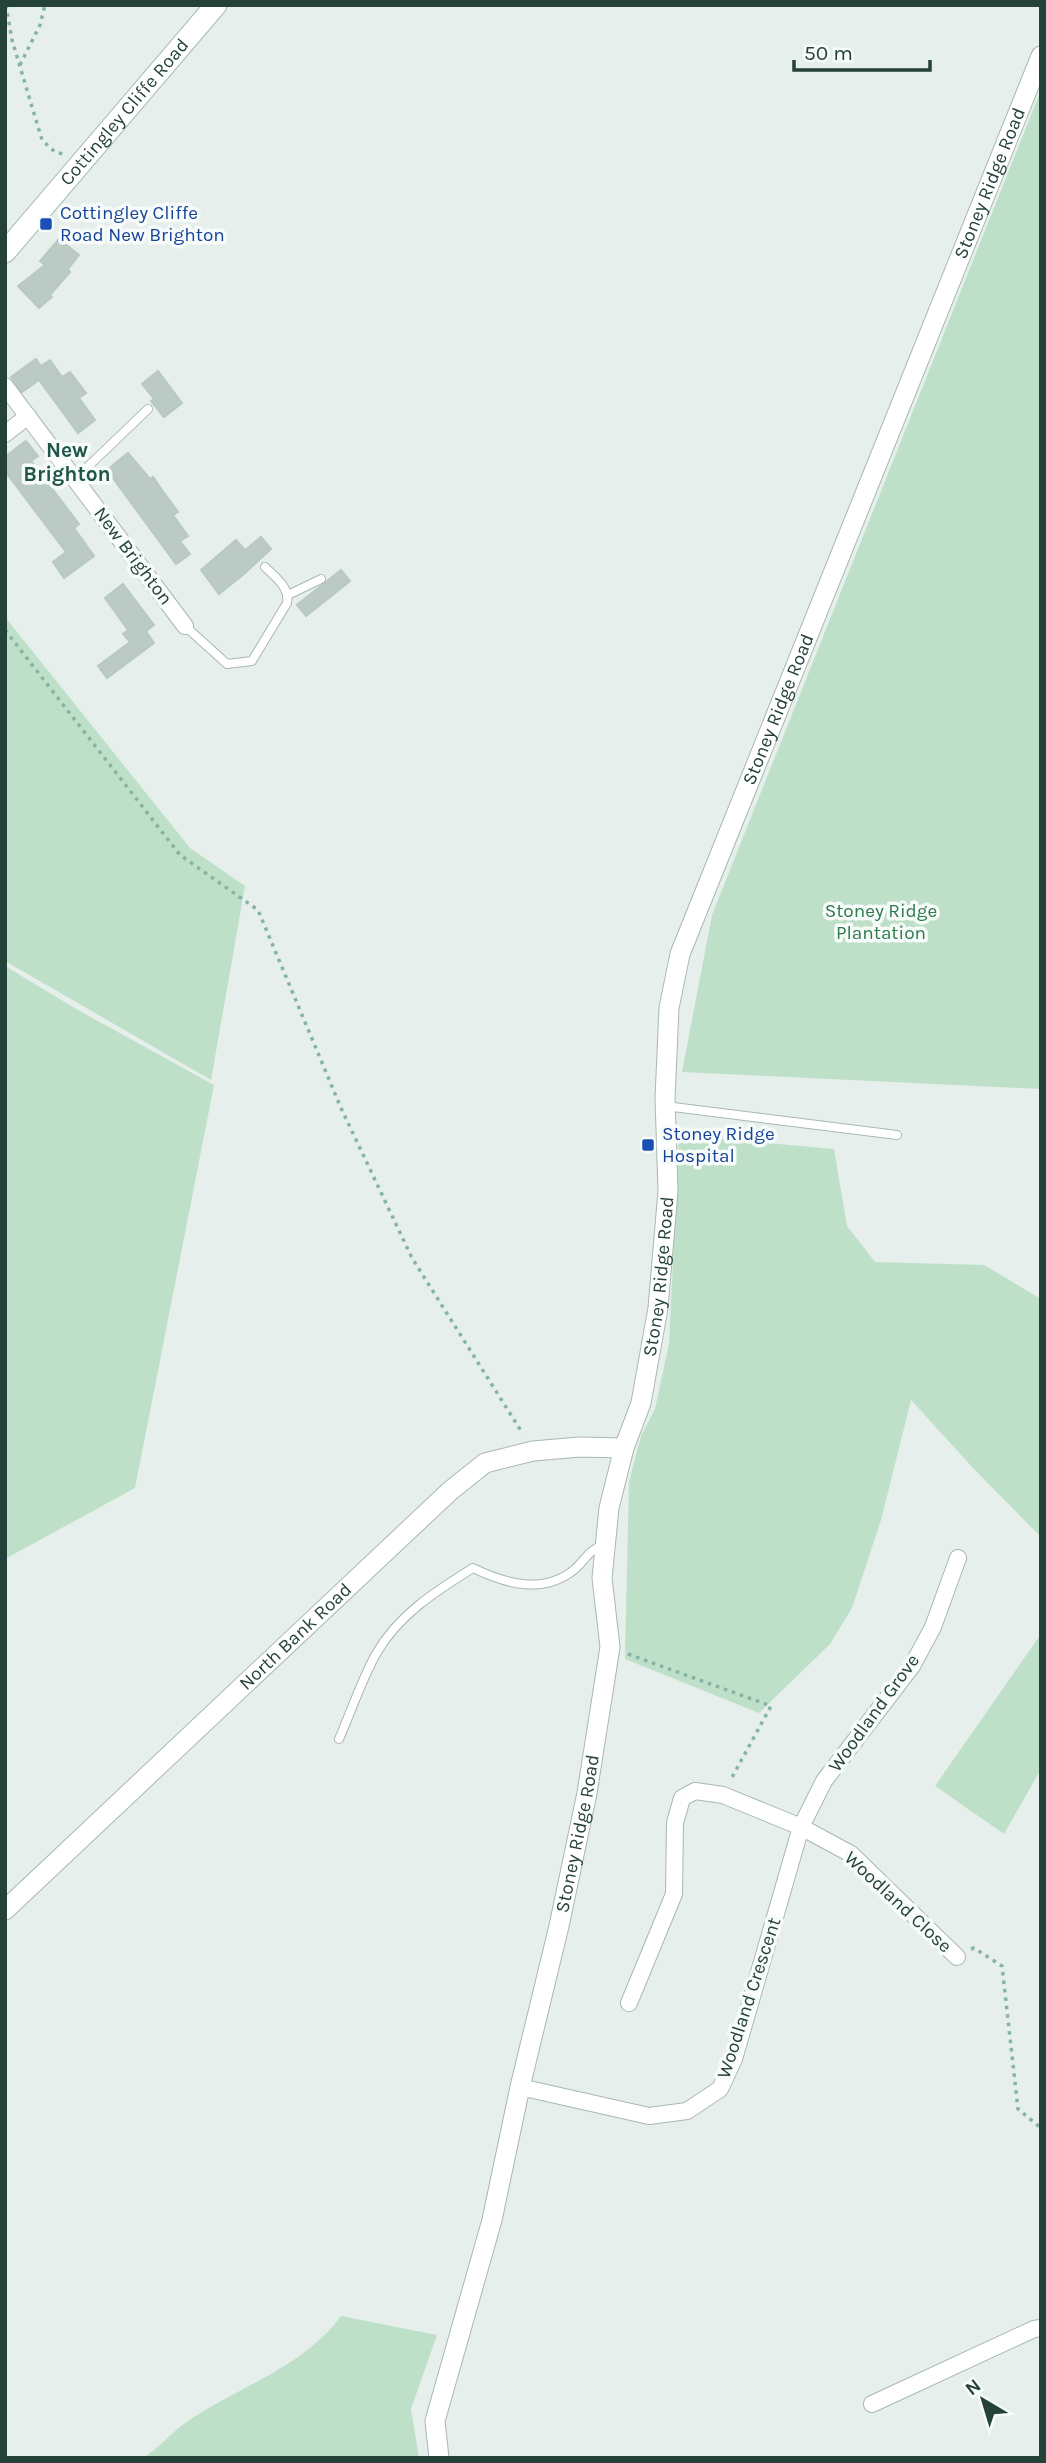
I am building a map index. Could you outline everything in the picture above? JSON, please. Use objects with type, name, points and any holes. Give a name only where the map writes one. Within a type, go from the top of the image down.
[{"type":"main road","name":"Cottingley Cliffe Road","points":[[5,252],[216,5]]},
{"type":"street","name":"Stoney Ridge Road","points":[[439,2458],[435,2421],[492,2220],[587,1793],[610,1647],[603,1578],[609,1508],[624,1448],[640,1404],[658,1308],[668,1191],[665,1106],[669,1009],[680,954],[1041,56]]},
{"type":"street","name":"New Brighton","points":[[5,386],[185,626]]},
{"type":"street","points":[[5,433],[28,416]]},
{"type":"street","name":"North Bank Road","points":[[5,1910],[450,1491],[485,1463],[533,1451],[580,1447],[624,1448]]},
{"type":"street","name":"Woodland Grove","points":[[801,1827],[824,1781],[912,1666],[933,1627],[958,1558]]},
{"type":"street","points":[[629,2003],[674,1894],[675,1823],[682,1798],[695,1791],[723,1795]]},
{"type":"street","name":"Woodland Close","points":[[723,1795],[801,1827],[851,1854],[957,1957]]},
{"type":"street","name":"Woodland Crescent","points":[[520,2087],[649,2116],[687,2111],[720,2089],[734,2059],[801,1827]]},
{"type":"street","points":[[872,2404],[1041,2328]]},
{"type":"lane","points":[[75,479],[148,409]]},
{"type":"lane","points":[[185,626],[228,664],[252,662],[287,603],[288,595],[265,567]]},
{"type":"lane","points":[[288,595],[321,579]]},
{"type":"lane","points":[[665,1106],[897,1135]]},
{"type":"lane","points":[[339,1739],[376,1654],[397,1626],[417,1606],[473,1568],[495,1579],[520,1585],[540,1585],[564,1577],[578,1567],[592,1549],[606,1544]]},
{"type":"path","points":[[6,5],[20,67],[42,140],[55,152],[85,160]]},
{"type":"path","points":[[20,67],[40,25],[45,5]]},
{"type":"path","points":[[5,629],[180,855],[258,911],[341,1108],[412,1258],[533,1451]]},
{"type":"path","points":[[610,1647],[771,1706],[723,1795]]},
{"type":"path","points":[[957,1957],[974,1948],[1002,1966],[1018,2109],[1041,2128]]},
{"type":"green space","name":"Stoney Ridge Plantation","points":[[1039,95],[1041,1089],[682,1072],[712,915]]},
{"type":"green space","points":[[5,617],[190,848],[245,886],[211,1080],[5,961]]},
{"type":"green space","points":[[5,966],[78,1010],[214,1085],[135,1488],[5,1559]]},
{"type":"green space","points":[[679,1135],[834,1149],[847,1226],[875,1262],[984,1265],[1041,1299],[1041,1537],[911,1400],[881,1520],[852,1608],[830,1644],[759,1713],[625,1659],[629,1482],[641,1436],[655,1409],[669,1344]]},
{"type":"green space","points":[[1041,1634],[1041,1769],[1004,1834],[935,1786]]},
{"type":"green space","points":[[341,2316],[437,2335],[411,2409],[419,2458],[143,2458],[185,2423],[308,2350]]},
{"type":"building","points":[[59,239],[79,255],[68,269],[70,272],[50,295],[52,297],[39,308],[18,286],[45,265],[40,261]]},
{"type":"building","points":[[36,359],[41,366],[50,360],[62,377],[70,372],[86,393],[79,398],[95,420],[78,433],[39,380],[22,392],[11,377]]},
{"type":"building","points":[[158,371],[182,403],[164,417],[142,384]]},
{"type":"building","points":[[26,441],[38,456],[31,461],[79,524],[74,528],[94,556],[64,578],[53,562],[66,552],[5,471],[5,457]]},
{"type":"building","points":[[128,453],[150,479],[153,477],[178,512],[173,515],[188,536],[180,541],[190,554],[176,564],[107,470]]},
{"type":"building","points":[[261,537],[271,549],[219,594],[201,570],[236,540],[245,550]]},
{"type":"building","points":[[341,570],[350,581],[306,616],[297,605]]},
{"type":"building","points":[[123,584],[154,625],[146,631],[154,643],[107,678],[98,666],[130,642],[123,634],[128,630],[105,598]]},
{"type":"place","name":"Cottingley Cliffe Road New Brighton","points":[[46,224]]},
{"type":"place","name":"Stoney Ridge Hospital","points":[[648,1145]]},
{"type":"district","name":"New Brighton","points":[[67,462]]}]
